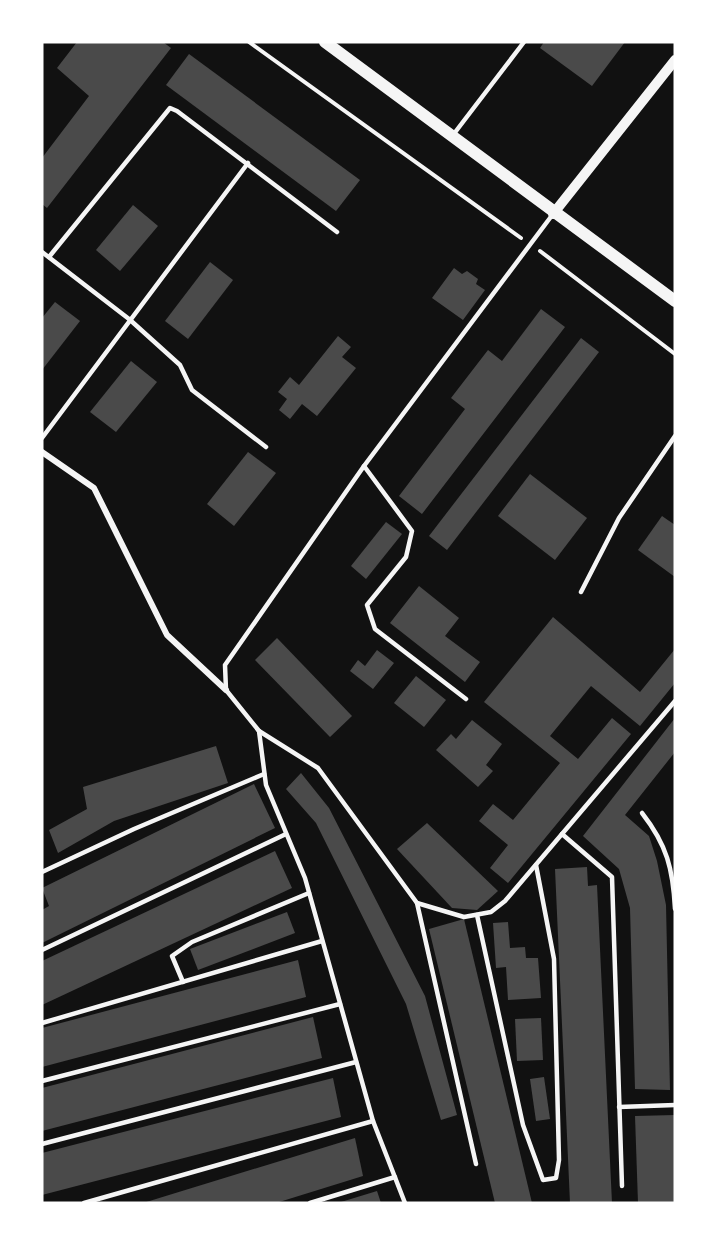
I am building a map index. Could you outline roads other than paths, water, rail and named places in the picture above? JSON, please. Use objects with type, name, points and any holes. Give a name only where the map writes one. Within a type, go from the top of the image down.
[{"type":"main road","points":[[325,42],[553,214],[675,301]]},
{"type":"street","points":[[553,214],[675,60]]},
{"type":"street","points":[[42,452],[94,488],[167,635],[226,690]]},
{"type":"lane","points":[[452,137],[524,42]]},
{"type":"lane","points":[[49,257],[170,108],[248,163],[337,232]]},
{"type":"lane","points":[[42,438],[248,163]]},
{"type":"lane","points":[[476,1164],[417,903],[318,768],[259,731],[226,690],[225,665],[364,466],[553,214]]},
{"type":"lane","points":[[42,252],[129,320],[180,365],[192,390],[266,447]]},
{"type":"lane","points":[[581,592],[619,518],[675,436]]},
{"type":"lane","points":[[364,466],[412,531],[406,557],[368,606],[375,629],[466,699]]},
{"type":"lane","points":[[417,903],[464,917],[491,912],[505,901],[675,701]]},
{"type":"lane","points":[[259,731],[266,785],[309,893],[373,1121],[405,1203]]},
{"type":"lane","points":[[42,872],[134,829],[264,774]]},
{"type":"lane","points":[[642,813],[659,835],[673,872],[675,909]]},
{"type":"lane","points":[[42,950],[286,834]]},
{"type":"lane","points":[[562,834],[612,877],[622,1186]]},
{"type":"lane","points":[[477,915],[524,1125],[543,1180],[556,1178],[559,1160],[554,959],[536,865]]},
{"type":"lane","points":[[183,982],[172,956],[192,942],[309,893]]},
{"type":"lane","points":[[42,1023],[322,941]]},
{"type":"lane","points":[[42,1081],[340,1004]]},
{"type":"lane","points":[[42,1144],[356,1062]]},
{"type":"lane","points":[[619,1107],[675,1106]]},
{"type":"lane","points":[[84,1203],[373,1121]]},
{"type":"lane","points":[[310,1203],[395,1177]]}]
